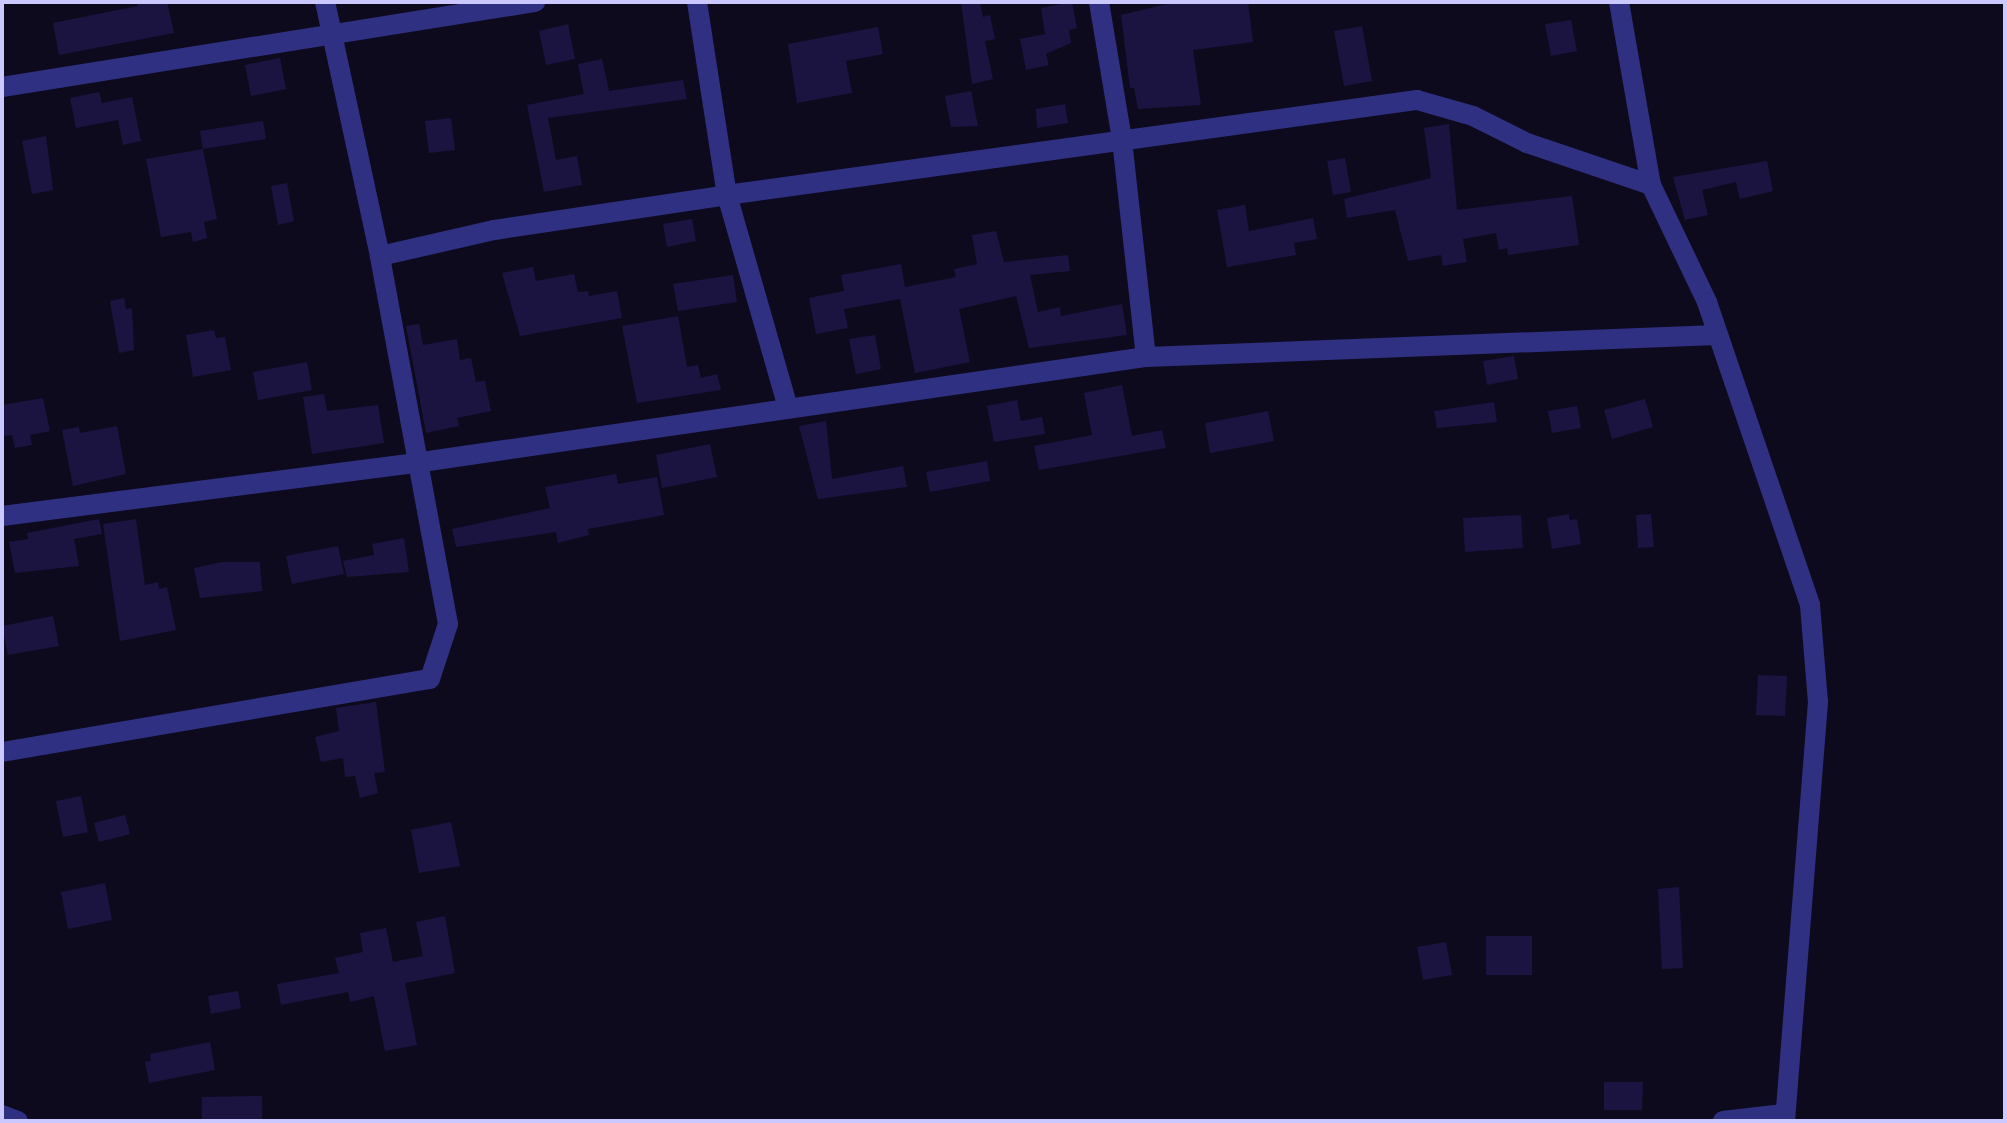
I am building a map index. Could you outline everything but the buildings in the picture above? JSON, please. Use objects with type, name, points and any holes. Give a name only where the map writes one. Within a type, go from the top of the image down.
[{"type":"street","points":[[3,745],[430,679],[448,624],[415,463],[380,256],[325,2]]},
{"type":"street","points":[[2,87],[331,32],[535,2]]},
{"type":"street","points":[[697,2],[727,195],[788,408]]},
{"type":"street","points":[[1099,2],[1122,140],[1146,357]]},
{"type":"street","points":[[1619,2],[1651,185],[1717,335],[1810,605],[1818,702],[1784,1118],[1723,1121]]},
{"type":"street","points":[[380,256],[494,230],[1417,100],[1473,116],[1527,143],[1651,185]]},
{"type":"street","points":[[2,516],[415,463],[1146,357],[1717,335]]},
{"type":"street","points":[[2,1115],[18,1121]]}]
